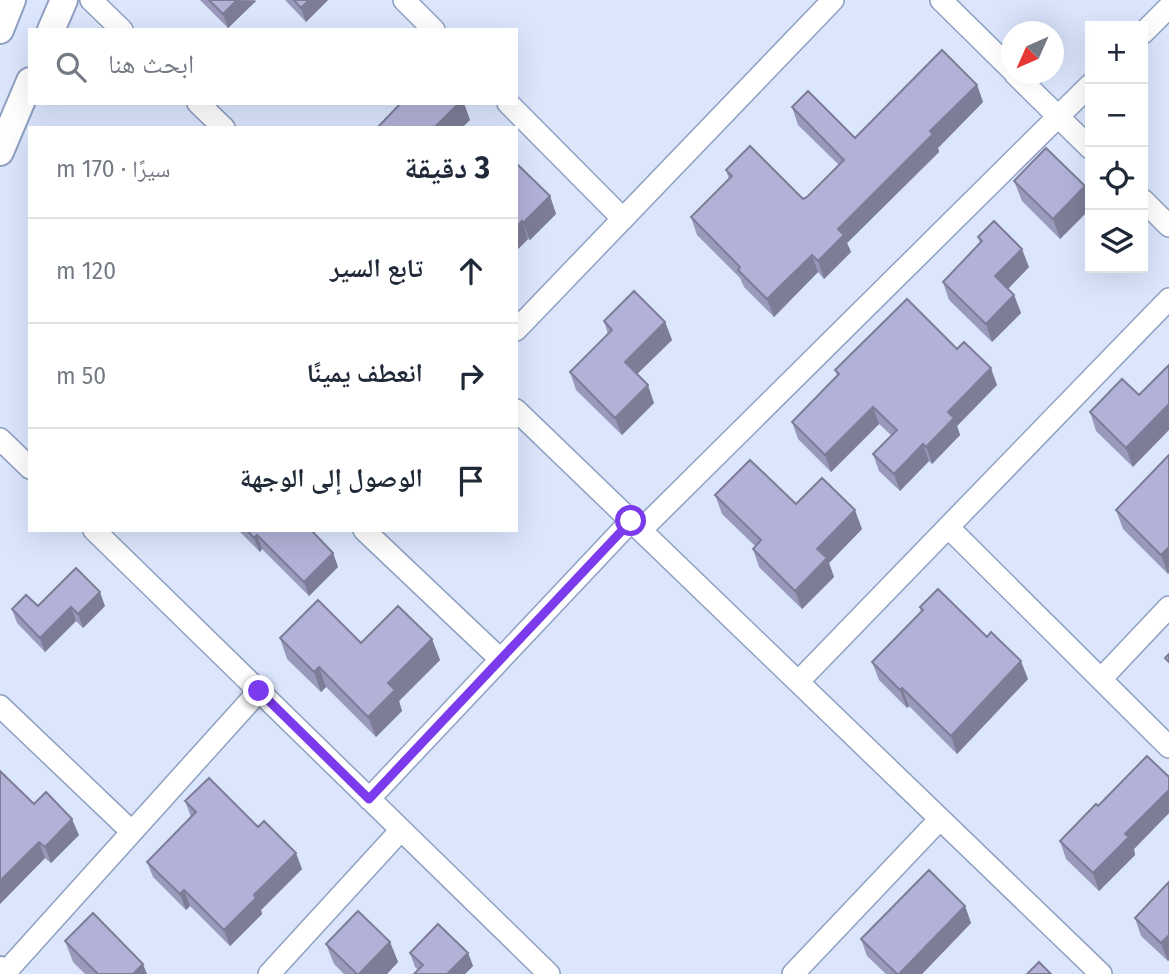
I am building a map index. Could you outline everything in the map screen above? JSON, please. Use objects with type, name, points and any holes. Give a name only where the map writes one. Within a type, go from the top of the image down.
[{"type":"street","points":[[0,30],[12,0]]},
{"type":"street","points":[[52,28],[64,0]]},
{"type":"street","points":[[91,0],[120,28]]},
{"type":"street","points":[[404,0],[432,28]]},
{"type":"street","points":[[518,328],[833,0]]},
{"type":"street","points":[[941,0],[1001,59]]},
{"type":"street","points":[[1148,28],[1169,7]]},
{"type":"street","points":[[1025,84],[1089,147]]},
{"type":"street","points":[[0,152],[28,86]]},
{"type":"street","points":[[369,799],[500,659],[1085,90]]},
{"type":"street","points":[[200,105],[221,126]]},
{"type":"street","points":[[510,105],[623,219]]},
{"type":"street","points":[[1148,205],[1169,226]]},
{"type":"street","points":[[798,682],[1169,299]]},
{"type":"street","points":[[518,412],[1101,974]]},
{"type":"street","points":[[0,439],[28,466]]},
{"type":"street","points":[[948,527],[1169,747]]},
{"type":"street","points":[[96,532],[549,974]]},
{"type":"street","points":[[366,532],[500,659]]},
{"type":"street","points":[[1101,679],[1169,607]]},
{"type":"street","points":[[0,970],[4,974],[259,691]]},
{"type":"street","points":[[0,706],[132,832]]},
{"type":"street","points":[[799,972],[940,819]]},
{"type":"street","points":[[271,973],[401,830]]},
{"type":"building","points":[[209,0],[237,0],[223,14]]},
{"type":"building","points":[[294,0],[309,0],[301,8]]},
{"type":"building","points":[[942,50],[977,85],[930,131],[933,134],[838,229],[844,235],[818,261],[812,255],[767,299],[691,217],[732,176],[726,170],[750,146],[803,199],[807,197],[844,160],[792,107],[808,91],[855,138]]},
{"type":"building","points":[[399,105],[457,105],[436,126],[379,126]]},
{"type":"building","points":[[1046,148],[1085,186],[1053,219],[1014,181]]},
{"type":"building","points":[[518,165],[550,196],[523,223],[522,221],[518,225]]},
{"type":"building","points":[[994,221],[1022,249],[995,276],[1014,295],[986,324],[943,282],[982,241],[978,237]]},
{"type":"building","points":[[634,291],[665,322],[625,362],[648,385],[615,418],[570,372],[612,330],[604,321]]},
{"type":"building","points":[[907,299],[957,349],[964,342],[991,368],[948,412],[954,418],[926,447],[923,444],[894,474],[873,454],[897,430],[873,407],[825,455],[792,422],[839,374],[835,370]]},
{"type":"building","points":[[1169,365],[1169,404],[1126,448],[1090,412],[1122,379],[1139,395]]},
{"type":"building","points":[[1169,455],[1169,547],[1161,555],[1116,510]]},
{"type":"building","points":[[750,460],[796,504],[822,478],[855,510],[817,549],[827,558],[795,591],[753,549],[761,540],[715,495]]},
{"type":"building","points":[[249,532],[313,532],[333,553],[304,582],[257,535],[254,538]]},
{"type":"building","points":[[76,568],[100,592],[78,614],[71,607],[40,638],[12,609],[26,595],[38,606]]},
{"type":"building","points":[[938,589],[987,637],[991,632],[1021,661],[951,736],[872,662],[923,610],[920,607]]},
{"type":"building","points":[[318,600],[361,643],[398,606],[432,639],[388,683],[395,690],[368,717],[319,667],[314,672],[280,638]]},
{"type":"building","points":[[1147,756],[1169,777],[1169,790],[1125,834],[1129,837],[1093,873],[1060,841]]},
{"type":"building","points":[[0,771],[34,804],[46,792],[72,819],[45,847],[39,842],[0,881]]},
{"type":"building","points":[[209,778],[258,827],[264,821],[296,853],[224,930],[184,890],[180,894],[147,862],[196,812],[185,801]]},
{"type":"building","points":[[929,870],[965,906],[897,974],[861,939]]},
{"type":"building","points":[[1169,882],[1169,935],[1161,943],[1135,918]]},
{"type":"building","points":[[358,911],[390,942],[357,974],[326,944]]},
{"type":"building","points":[[93,913],[143,964],[133,974],[98,974],[65,941]]},
{"type":"building","points":[[438,924],[468,953],[447,974],[414,974],[423,965],[410,953]]},
{"type":"building","points":[[1039,962],[1051,974],[1027,974]]},
{"type":"route","points":[[259,691],[369,799],[631,521]]}]
